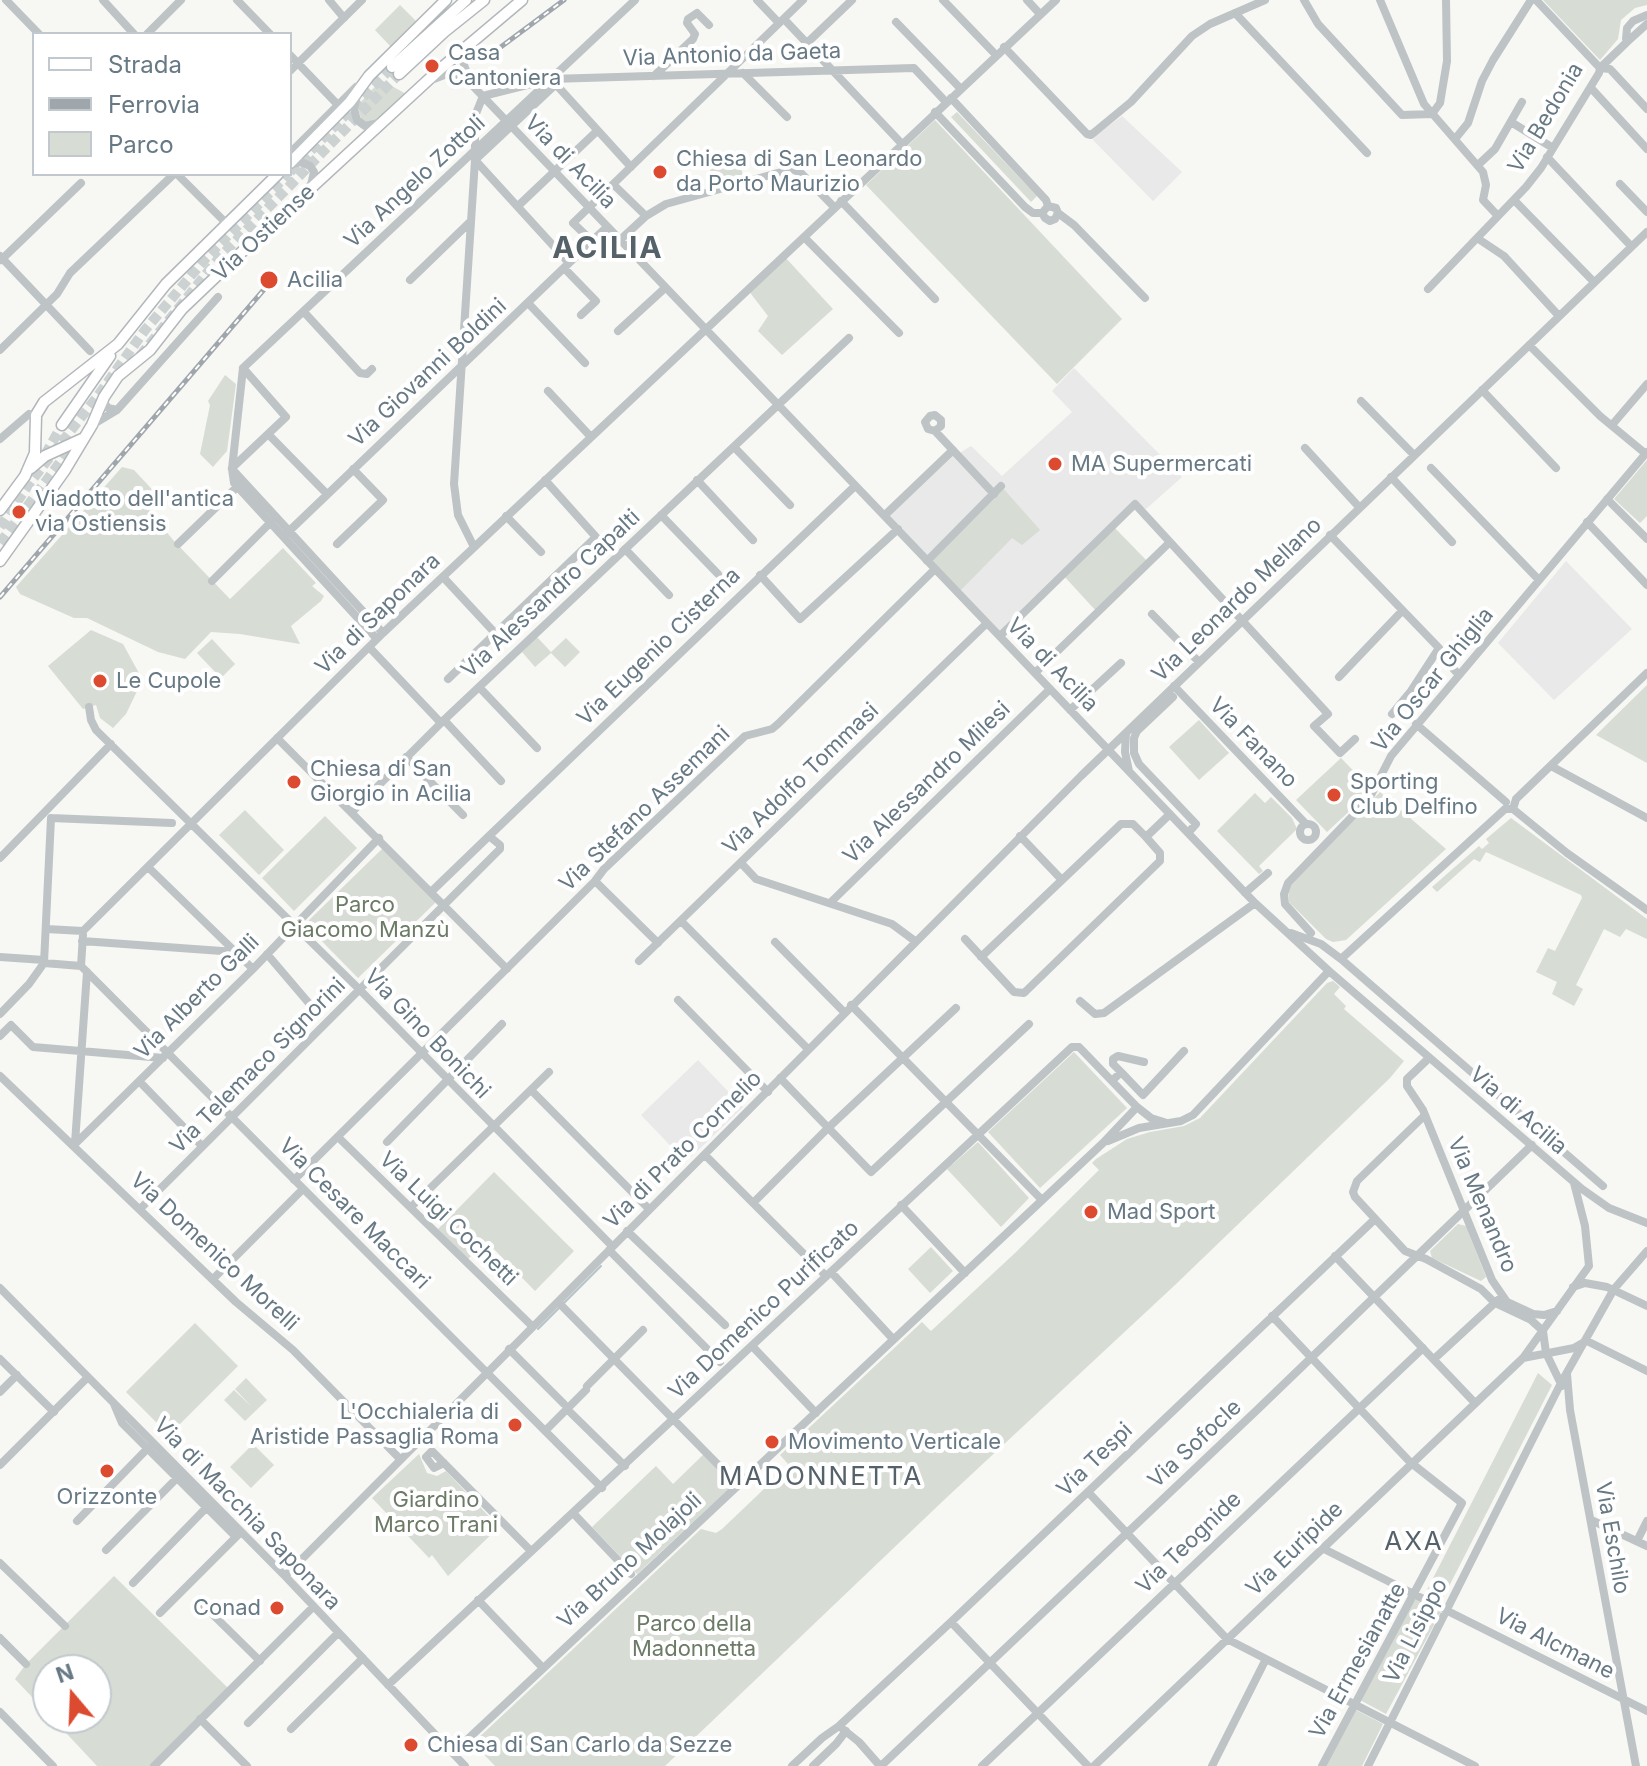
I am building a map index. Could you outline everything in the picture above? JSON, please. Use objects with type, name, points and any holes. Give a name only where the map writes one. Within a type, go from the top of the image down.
[{"type":"main road","points":[[292,162],[359,91],[369,76],[446,0]]},
{"type":"main road","points":[[466,0],[395,70],[484,0]]},
{"type":"main road","name":"Via Ostiense","points":[[0,561],[85,437],[102,400],[116,379],[151,348],[193,297],[420,88],[522,0]]},
{"type":"main road","points":[[62,425],[118,344],[171,279],[276,176]]},
{"type":"main road","points":[[25,476],[36,450],[36,415],[44,402],[118,344]]},
{"type":"main road","points":[[36,427],[42,440],[59,449]]},
{"type":"main road","points":[[0,510],[40,460],[85,437]]},
{"type":"street","points":[[2,0],[37,32]]},
{"type":"street","points":[[103,0],[132,32]]},
{"type":"street","points":[[149,32],[181,0]]},
{"type":"street","points":[[237,0],[268,32]]},
{"type":"street","points":[[329,0],[344,18]]},
{"type":"street","points":[[292,69],[362,0]]},
{"type":"street","name":"Via Angelo Zottoli","points":[[243,368],[553,82],[635,0]]},
{"type":"street","points":[[757,0],[807,43],[902,144]]},
{"type":"street","points":[[787,0],[795,8]]},
{"type":"street","points":[[592,241],[573,223],[803,0]]},
{"type":"street","points":[[807,43],[852,0]]},
{"type":"street","points":[[943,0],[996,55]]},
{"type":"street","points":[[1027,0],[1040,14]]},
{"type":"street","name":"Via di Saponara","points":[[83,936],[380,636],[1056,0]]},
{"type":"street","points":[[1004,47],[1091,135],[1110,122],[1192,36],[1210,24],[1265,0]]},
{"type":"street","points":[[1304,0],[1331,39],[1402,115],[1432,114]]},
{"type":"street","points":[[1380,0],[1424,104],[1483,172],[1486,185],[1483,200],[1498,216]]},
{"type":"street","points":[[1432,114],[1440,103],[1445,76],[1446,0]]},
{"type":"street","points":[[1455,139],[1468,123],[1482,81],[1493,60],[1534,0]]},
{"type":"street","name":"Via Bedonia","points":[[1428,289],[1526,187],[1591,88],[1600,68],[1534,0]]},
{"type":"street","points":[[654,76],[693,39],[695,34],[687,23],[688,19],[697,13],[709,25]]},
{"type":"street","points":[[1235,13],[1367,153]]},
{"type":"street","points":[[1628,41],[1627,28],[1638,17],[1647,15]]},
{"type":"street","points":[[896,22],[960,88]]},
{"type":"street","points":[[1600,68],[1647,24]]},
{"type":"street","points":[[471,84],[462,59],[474,42]]},
{"type":"street","points":[[292,57],[338,105]]},
{"type":"street","name":"Via Antonio da Gaeta","points":[[483,96],[553,82],[914,68],[1046,200],[1045,209]]},
{"type":"street","points":[[1600,68],[1610,69],[1647,109]]},
{"type":"street","points":[[420,88],[449,72],[458,74],[471,84]]},
{"type":"street","points":[[743,73],[787,117]]},
{"type":"street","points":[[292,151],[369,76]]},
{"type":"street","points":[[553,82],[631,167]]},
{"type":"street","name":"Via di Acilia","points":[[471,84],[1255,903],[1326,969],[1574,1183],[1601,1203],[1647,1223]]},
{"type":"street","points":[[1591,88],[1647,149]]},
{"type":"street","points":[[359,91],[354,109],[359,122],[370,126],[390,116]]},
{"type":"street","points":[[474,547],[459,520],[454,493],[475,116],[483,96]]},
{"type":"street","points":[[1478,165],[1495,149],[1522,102]]},
{"type":"street","points":[[935,112],[1025,207],[1033,213],[1054,206],[1145,298]]},
{"type":"street","points":[[1511,122],[1553,148]]},
{"type":"street","points":[[518,206],[597,131]]},
{"type":"street","points":[[474,156],[596,301],[581,315]]},
{"type":"street","points":[[1547,157],[1631,246]]},
{"type":"street","points":[[292,164],[306,163],[314,172],[312,184],[301,198]]},
{"type":"street","points":[[620,240],[646,216],[666,204],[792,169],[838,205],[935,299]]},
{"type":"street","points":[[0,350],[60,290],[70,273],[177,176]]},
{"type":"street","points":[[179,176],[226,223]]},
{"type":"street","points":[[81,183],[1,258],[90,351]]},
{"type":"street","points":[[1620,184],[1647,212]]},
{"type":"street","points":[[614,185],[646,216]]},
{"type":"street","points":[[1514,200],[1594,282]]},
{"type":"street","points":[[410,280],[470,221]]},
{"type":"street","name":"Via Giovanni Boldini","points":[[287,534],[607,227]]},
{"type":"street","name":"Via Leonardo Mellano","points":[[1108,749],[1153,711],[1174,686],[1241,621],[1647,232]]},
{"type":"street","points":[[804,237],[899,333]]},
{"type":"street","points":[[1477,238],[1504,256],[1559,316]]},
{"type":"street","points":[[618,331],[665,288]]},
{"type":"street","points":[[92,425],[117,410],[218,297]]},
{"type":"street","points":[[528,303],[585,363]]},
{"type":"street","points":[[304,312],[360,373],[367,374],[372,369]]},
{"type":"street","name":"Via Alessandro Capalti","points":[[352,812],[442,722],[849,338]]},
{"type":"street","points":[[1529,345],[1600,416],[1646,453]]},
{"type":"street","points":[[232,469],[283,422],[286,415],[243,368]]},
{"type":"street","points":[[243,368],[232,478],[271,522],[287,534]]},
{"type":"street","points":[[1612,425],[1647,384]]},
{"type":"street","points":[[1482,390],[1556,468]]},
{"type":"street","points":[[548,391],[591,437]]},
{"type":"street","points":[[102,400],[108,408],[117,410]]},
{"type":"street","points":[[1361,401],[1414,455]]},
{"type":"street","points":[[1,434],[29,414]]},
{"type":"street","points":[[935,431],[994,494]]},
{"type":"street","points":[[269,435],[327,494]]},
{"type":"street","points":[[734,447],[790,505]]},
{"type":"street","points":[[1305,448],[1359,507]]},
{"type":"street","points":[[885,515],[953,450]]},
{"type":"street","name":"Via Oscar Ghiglia","points":[[1311,933],[1285,904],[1284,894],[1288,883],[1369,799],[1386,764],[1416,724],[1646,453]]},
{"type":"street","points":[[1431,468],[1539,580]]},
{"type":"street","points":[[232,469],[380,636]]},
{"type":"street","points":[[337,544],[383,500],[353,469]]},
{"type":"street","points":[[1391,477],[1452,542]]},
{"type":"street","points":[[448,679],[596,537],[545,480]]},
{"type":"street","points":[[697,480],[753,540]]},
{"type":"street","name":"Via Eugenio Cisterna","points":[[489,836],[855,486]]},
{"type":"street","points":[[927,561],[1001,486]]},
{"type":"street","points":[[178,544],[237,487]]},
{"type":"street","points":[[1607,499],[1645,533]]},
{"type":"street","points":[[1000,636],[1135,504],[1328,714],[1314,726],[1340,753],[1355,739]]},
{"type":"street","points":[[661,515],[718,574]]},
{"type":"street","points":[[506,516],[541,552]]},
{"type":"street","points":[[212,581],[271,522]]},
{"type":"street","points":[[1587,522],[1647,585]]},
{"type":"street","points":[[760,575],[800,619],[898,529]]},
{"type":"street","points":[[1330,535],[1439,648],[1392,714]]},
{"type":"street","points":[[1035,673],[1170,542]]},
{"type":"street","points":[[625,549],[669,595]]},
{"type":"street","name":"Via Stefano Assemani","points":[[422,1054],[600,873],[745,736],[772,729],[778,724],[935,569]]},
{"type":"street","points":[[443,577],[495,633]]},
{"type":"street","points":[[1339,677],[1402,611]]},
{"type":"street","points":[[1152,614],[1199,662]]},
{"type":"street","name":"Via Adolfo Tommasi","points":[[639,961],[987,623]]},
{"type":"street","points":[[369,647],[501,781]]},
{"type":"street","points":[[1437,651],[1459,675]]},
{"type":"street","points":[[1070,710],[1121,663]]},
{"type":"street","points":[[1103,1143],[1139,1128],[1186,1119],[1199,1109],[1326,969],[1341,959],[1509,806],[1647,673]]},
{"type":"street","name":"Via Fanano","points":[[1174,686],[1306,824]]},
{"type":"street","points":[[479,687],[537,748]]},
{"type":"street","name":"Via Alessandro Milesi","points":[[830,903],[1050,689]]},
{"type":"street","points":[[1173,697],[1153,711],[1136,733],[1136,758],[1196,824],[1188,833]]},
{"type":"street","name":"Via Gino Bonichi","points":[[89,707],[93,725],[111,744],[360,990],[720,1362]]},
{"type":"street","points":[[1416,724],[1567,853],[1647,910]]},
{"type":"street","points":[[1127,731],[1125,752],[1129,771]]},
{"type":"street","points":[[277,738],[507,969]]},
{"type":"street","points":[[0,858],[48,815],[111,744]]},
{"type":"street","name":"Via di Prato Cornelio","points":[[285,1576],[532,1326],[561,1305],[610,1248],[1108,749]]},
{"type":"street","points":[[406,757],[463,815]]},
{"type":"street","points":[[1551,766],[1647,818]]},
{"type":"street","points":[[172,843],[173,805]]},
{"type":"street","points":[[1146,837],[1170,814]]},
{"type":"street","points":[[48,815],[172,823]]},
{"type":"street","points":[[0,1014],[29,984],[44,962],[48,815]]},
{"type":"street","points":[[965,939],[981,957],[1014,992],[1024,993],[1160,861],[1160,853],[1133,824],[1122,823],[981,957]]},
{"type":"street","points":[[431,892],[489,836]]},
{"type":"street","name":"Via Telemaco Signorini","points":[[140,1209],[500,849],[500,845],[489,836]]},
{"type":"street","points":[[1020,836],[1062,880]]},
{"type":"street","name":"Via Alberto Galli","points":[[74,1144],[253,969],[379,838]]},
{"type":"street","points":[[741,863],[756,879],[894,925],[915,941]]},
{"type":"street","points":[[148,867],[253,969]]},
{"type":"street","points":[[1245,893],[1268,873]]},
{"type":"street","points":[[595,881],[658,943]]},
{"type":"street","points":[[1080,1001],[1093,1013],[1102,1014],[1255,903]]},
{"type":"street","points":[[681,921],[808,1049]]},
{"type":"street","points":[[46,929],[83,936],[236,952]]},
{"type":"street","points":[[1287,931],[1321,944],[1341,959],[1603,1186]]},
{"type":"street","points":[[74,1144],[84,969],[83,936]]},
{"type":"street","points":[[775,942],[844,1012]]},
{"type":"street","points":[[267,954],[313,1008]]},
{"type":"street","points":[[0,957],[84,969]]},
{"type":"street","points":[[1338,978],[1341,959]]},
{"type":"street","name":"Via Cesare Maccari","points":[[84,969],[166,1055],[231,1116],[602,1488]]},
{"type":"street","points":[[678,1000],[768,1092]]},
{"type":"street","points":[[851,1005],[1042,1200]]},
{"type":"street","points":[[753,1203],[956,1008]]},
{"type":"street","points":[[387,1142],[502,1024]]},
{"type":"street","points":[[780,1078],[871,1172],[1029,1024]]},
{"type":"street","points":[[0,1036],[11,1025],[33,1047],[166,1055]]},
{"type":"street","name":"Via Domenico Purificato","points":[[388,1685],[1073,1046],[1079,1047],[1137,1107],[1151,1118],[1167,1123]]},
{"type":"street","points":[[1144,1062],[1118,1056],[1113,1059],[1113,1064],[1143,1095],[1184,1051]]},
{"type":"street","points":[[294,1180],[422,1054]]},
{"type":"street","name":"Via Menandro","points":[[1429,1058],[1406,1082],[1425,1115],[1498,1300],[1539,1316],[1557,1311]]},
{"type":"street","points":[[411,1207],[549,1072]]},
{"type":"street","points":[[1112,1081],[1121,1072]]},
{"type":"street","name":"Via Domenico Morelli","points":[[0,1076],[213,1279],[293,1350],[400,1459]]},
{"type":"street","points":[[139,1081],[202,1146]]},
{"type":"street","points":[[531,1090],[649,1209]]},
{"type":"street","name":"Via Bruno Molajoli","points":[[453,1753],[1103,1143],[1137,1107]]},
{"type":"street","points":[[1425,1115],[1354,1187],[1355,1197],[1405,1251],[1481,1289],[1543,1331],[1546,1353],[1570,1410]]},
{"type":"street","name":"Via Luigi Cochetti","points":[[339,1138],[532,1326]]},
{"type":"street","name":"Via Sofocle","points":[[880,1766],[1532,1145]]},
{"type":"street","points":[[705,1155],[893,1339]]},
{"type":"street","points":[[1557,1311],[1589,1266],[1585,1226],[1574,1183]]},
{"type":"street","points":[[213,1279],[303,1189]]},
{"type":"street","points":[[901,1205],[965,1273]]},
{"type":"street","name":"Via Tespi","points":[[813,1766],[836,1744],[843,1729],[951,1622],[1375,1219]]},
{"type":"street","points":[[627,1231],[725,1325]]},
{"type":"street","name":"Via Lisippo","points":[[1368,1766],[1561,1383],[1614,1289],[1646,1253]]},
{"type":"street","points":[[1335,1256],[1475,1403]]},
{"type":"street","points":[[1481,1289],[1492,1280]]},
{"type":"street","points":[[1573,1288],[1585,1283],[1598,1285],[1614,1289],[1647,1306]]},
{"type":"street","points":[[1598,1285],[1606,1298],[1606,1308]]},
{"type":"street","name":"Via di Macchia Saponara","points":[[0,1288],[237,1536],[253,1543],[466,1766]]},
{"type":"street","points":[[1434,1359],[1498,1300]]},
{"type":"street","points":[[561,1305],[738,1485]]},
{"type":"street","name":"Via Euripide","points":[[1091,1766],[1523,1358],[1557,1311]]},
{"type":"street","points":[[1272,1316],[1410,1462]]},
{"type":"street","points":[[545,1431],[643,1330]]},
{"type":"street","points":[[1523,1358],[1574,1348],[1587,1341],[1647,1371]]},
{"type":"street","points":[[752,1346],[816,1413]]},
{"type":"street","name":"Via Teognide","points":[[982,1766],[1423,1348]]},
{"type":"street","points":[[509,1349],[625,1466]]},
{"type":"street","points":[[0,1359],[54,1412]]},
{"type":"street","points":[[1556,1374],[1567,1374],[1570,1410]]},
{"type":"street","points":[[0,1392],[17,1375]]},
{"type":"street","points":[[1,1461],[88,1377]]},
{"type":"street","points":[[75,1390],[99,1389]]},
{"type":"street","points":[[114,1404],[120,1420],[237,1536],[160,1613]]},
{"type":"street","name":"Via Eschilo","points":[[1570,1410],[1636,1766]]},
{"type":"street","points":[[77,1521],[148,1448]]},
{"type":"street","name":"Via Ermesianatte","points":[[1322,1766],[1462,1503],[1410,1462]]},
{"type":"street","points":[[444,1463],[531,1551]]},
{"type":"street","points":[[106,1550],[177,1478]]},
{"type":"street","points":[[1088,1492],[1227,1639],[1475,1766]]},
{"type":"street","points":[[133,1583],[207,1507]]},
{"type":"street","points":[[573,1513],[631,1574]]},
{"type":"street","points":[[1591,1520],[1647,1546]]},
{"type":"street","points":[[1637,1541],[1647,1521]]},
{"type":"street","name":"Via Alcmane","points":[[1322,1548],[1647,1711]]},
{"type":"street","points":[[0,1563],[65,1626]]},
{"type":"street","points":[[478,1600],[542,1667]]},
{"type":"street","points":[[199,1601],[260,1661]]},
{"type":"street","points":[[154,1766],[313,1607]]},
{"type":"street","points":[[951,1622],[1091,1766]]},
{"type":"street","points":[[248,1723],[338,1633]]},
{"type":"street","points":[[0,1638],[26,1664]]},
{"type":"street","points":[[291,1729],[363,1658]]},
{"type":"street","points":[[1212,1766],[1266,1659]]},
{"type":"street","points":[[0,1712],[53,1766]]},
{"type":"street","points":[[200,1719],[247,1766]]},
{"type":"street","points":[[843,1729],[880,1766]]},
{"type":"street","name":"Via Tespi","points":[[792,1766],[822,1738],[843,1729]]},
{"type":"shaded area","points":[[1122,116],[1182,172],[1153,201],[1093,140]]},
{"type":"shaded area","points":[[1074,368],[1182,477],[1146,509],[1134,505],[1000,636],[885,515],[953,450],[958,454],[971,446],[1002,476],[1072,412],[1052,391]]},
{"type":"shaded area","points":[[1566,561],[1632,629],[1554,700],[1498,643]]},
{"type":"shaded area","points":[[698,1060],[743,1107],[686,1162],[641,1115]]},
{"type":"green space","points":[[1543,0],[1647,0],[1647,5],[1635,8],[1621,20],[1618,39],[1600,60]]},
{"type":"green space","points":[[400,5],[417,22],[391,47],[375,30]]},
{"type":"green space","points":[[381,80],[408,95],[380,119],[371,123],[362,121],[359,104]]},
{"type":"green space","points":[[957,112],[1037,196],[1031,202],[951,117]]},
{"type":"green space","points":[[935,120],[1122,319],[1057,384],[866,185]]},
{"type":"green space","points":[[737,156],[744,178],[715,186],[708,164]]},
{"type":"green space","points":[[784,256],[833,309],[782,355],[758,331],[768,316],[748,290]]},
{"type":"green space","points":[[225,375],[236,384],[227,451],[213,467],[200,454],[210,405],[208,401]]},
{"type":"green space","points":[[1647,460],[1647,516],[1640,523],[1614,499]]},
{"type":"green space","points":[[122,467],[134,470],[161,499],[149,511],[230,599],[283,548],[316,583],[312,586],[324,596],[291,626],[300,644],[211,632],[185,659],[158,652],[87,618],[74,618],[20,594],[16,587]]},
{"type":"green space","points":[[1001,486],[1040,530],[1022,545],[1012,538],[958,593],[926,562]]},
{"type":"green space","points":[[1113,526],[1148,562],[1097,612],[1063,575]]},
{"type":"green space","name":"Le Cupole","points":[[91,630],[123,644],[140,675],[139,687],[126,714],[113,728],[100,718],[96,705],[83,709],[48,666]]},
{"type":"green space","points":[[537,637],[551,652],[566,638],[580,652],[565,667],[551,653],[535,667],[522,652]]},
{"type":"green space","points":[[212,639],[235,664],[221,678],[197,653]]},
{"type":"green space","points":[[1647,685],[1647,763],[1596,735]]},
{"type":"green space","points":[[1199,720],[1229,753],[1199,780],[1169,747]]},
{"type":"green space","name":"Sporting Club Delfino","points":[[1341,758],[1372,790],[1327,832],[1296,800]]},
{"type":"green space","points":[[1380,792],[1446,849],[1346,940],[1333,942],[1326,939],[1289,902],[1288,889]]},
{"type":"green space","points":[[1255,793],[1265,803],[1271,797],[1292,818],[1297,829],[1259,866],[1263,871],[1259,874],[1217,831]]},
{"type":"green space","points":[[245,810],[284,850],[259,875],[219,835]]},
{"type":"green space","points":[[325,816],[357,848],[294,911],[262,878]]},
{"type":"green space","points":[[1511,818],[1647,919],[1647,939],[1626,929],[1620,937],[1604,929],[1576,985],[1583,989],[1574,1006],[1552,994],[1557,982],[1536,972],[1548,948],[1555,951],[1581,895],[1486,852],[1480,862],[1474,859],[1437,892],[1432,887],[1479,846],[1482,849],[1489,843],[1486,839]]},
{"type":"green space","name":"Parco Giacomo Manzù","points":[[383,848],[436,902],[358,978],[305,924]]},
{"type":"green space","name":"Parco della Madonnetta","points":[[1333,981],[1340,987],[1334,994],[1346,1006],[1344,1009],[1404,1061],[1390,1078],[665,1766],[495,1766],[473,1743],[701,1529],[716,1533],[722,1529],[785,1469],[788,1464],[780,1455],[922,1322],[931,1331],[1015,1253],[1099,1170],[1092,1163],[1096,1159],[1127,1139],[1184,1126],[1200,1118],[1327,983]]},
{"type":"green space","points":[[1074,1052],[1127,1108],[1040,1188],[988,1132]]},
{"type":"green space","points":[[978,1142],[1029,1198],[1001,1227],[947,1169]]},
{"type":"green space","points":[[494,1172],[574,1251],[535,1291],[486,1241],[468,1259],[438,1229]]},
{"type":"green space","points":[[1458,1224],[1466,1226],[1486,1277],[1481,1281],[1432,1258],[1430,1251]]},
{"type":"green space","points":[[931,1247],[953,1271],[930,1293],[908,1269]]},
{"type":"green space","points":[[195,1323],[238,1366],[169,1435],[126,1392]]},
{"type":"green space","points":[[1538,1373],[1552,1385],[1443,1598],[1427,1590]]},
{"type":"green space","points":[[246,1378],[267,1400],[245,1421],[224,1400],[234,1390],[252,1407],[235,1389]]},
{"type":"green space","points":[[253,1444],[274,1465],[251,1488],[230,1467]]},
{"type":"green space","name":"Giardino Marco Trani","points":[[419,1454],[427,1473],[437,1476],[446,1471],[499,1527],[448,1576],[432,1555],[429,1558],[372,1498]]},
{"type":"green space","points":[[704,1454],[733,1485],[637,1574],[592,1527],[656,1466],[673,1484]]},
{"type":"green space","points":[[114,1576],[230,1690],[154,1766],[97,1766],[67,1734],[112,1734],[112,1654],[36,1654]]},
{"type":"green space","points":[[1415,1598],[1441,1612],[1386,1714],[1360,1700]]},
{"type":"green space","points":[[32,1658],[32,1697],[15,1679]]},
{"type":"green space","points":[[1354,1709],[1383,1724],[1362,1766],[1325,1766]]},
{"type":"waterway","points":[[564,1303],[601,1266]]},
{"type":"waterway","points":[[538,1329],[560,1307]]},
{"type":"tunnel","points":[[292,170],[392,67]]},
{"type":"tunnel","points":[[140,356],[219,258],[399,74]]},
{"type":"tunnel","points":[[0,527],[145,330],[206,258],[286,176]]},
{"type":"tunnel","points":[[45,455],[62,425]]},
{"type":"tunnel","points":[[0,543],[75,442]]},
{"type":"railway","points":[[486,58],[564,0]]},
{"type":"railway","points":[[0,597],[267,286]]},
{"type":"place","name":"Casa Cantoniera","points":[[432,66]]},
{"type":"place","name":"Chiesa di San Leonardo da Porto Maurizio","points":[[660,172]]},
{"type":"place","name":"Acilia","points":[[269,280]]},
{"type":"place","name":"MA Supermercati","points":[[1055,464]]},
{"type":"place","name":"Viadotto dell'antica via Ostiensis","points":[[19,512]]},
{"type":"place","name":"Le Cupole","points":[[100,681]]},
{"type":"place","name":"Chiesa di San Giorgio in Acilia","points":[[294,782]]},
{"type":"place","name":"Sporting Club Delfino","points":[[1334,795]]},
{"type":"place","name":"Mad Sport","points":[[1091,1212]]},
{"type":"place","name":"L'Occhialeria di Aristide Passaglia Roma","points":[[515,1425]]},
{"type":"place","name":"Movimento Verticale","points":[[772,1442]]},
{"type":"place","name":"Orizzonte","points":[[107,1471]]},
{"type":"place","name":"Conad","points":[[277,1608]]},
{"type":"place","name":"Chiesa di San Carlo da Sezze","points":[[411,1745]]},
{"type":"district","name":"ACILIA","points":[[608,249]]},
{"type":"district","name":"MADONNETTA","points":[[821,1477]]},
{"type":"district","name":"AXA","points":[[1414,1542]]}]
